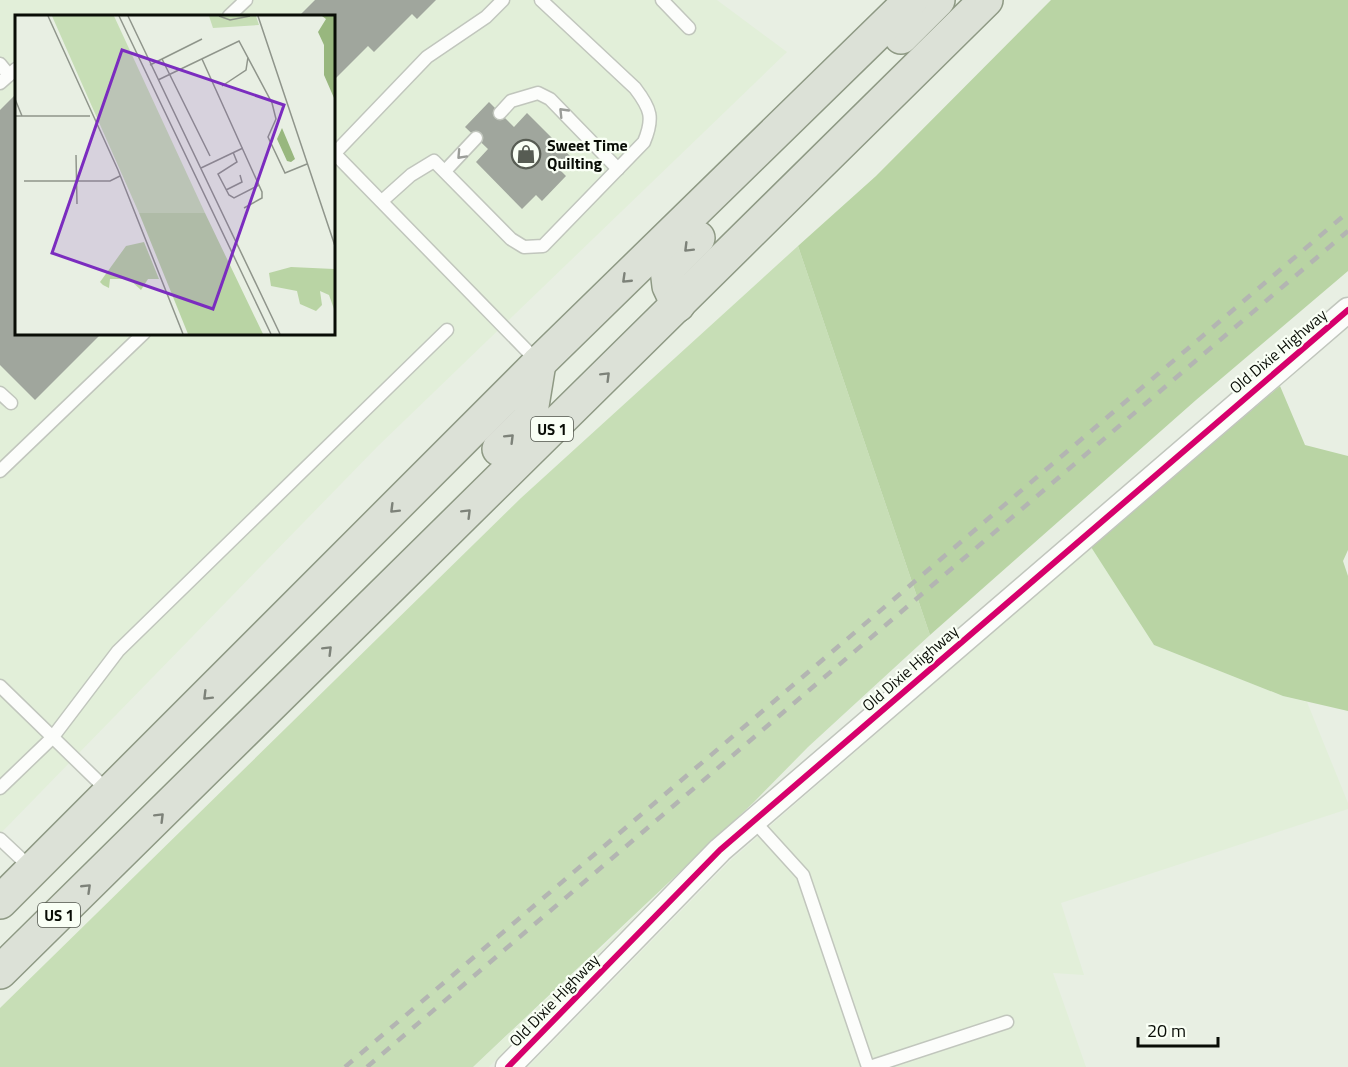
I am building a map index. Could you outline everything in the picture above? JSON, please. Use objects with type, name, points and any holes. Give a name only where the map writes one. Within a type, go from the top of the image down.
[{"type":"main road","points":[[0,902],[539,363],[911,0]]},
{"type":"main road","points":[[678,305],[669,286],[667,269],[938,0]]},
{"type":"main road","name":"US 1","points":[[0,972],[986,0]]},
{"type":"main road","points":[[202,774],[230,719],[530,418],[539,363]]},
{"type":"street","name":"Old Dixie Highway","points":[[508,1067],[712,859],[754,821],[1348,309]]},
{"type":"lane","points":[[230,15],[246,0]]},
{"type":"lane","points":[[503,0],[486,17],[427,57],[334,154],[539,363]]},
{"type":"lane","points":[[382,201],[434,161],[493,223],[524,248],[543,246],[644,142],[652,124],[646,103],[635,88],[541,0]]},
{"type":"lane","points":[[662,0],[689,28]]},
{"type":"lane","points":[[0,64],[8,75]]},
{"type":"lane","points":[[500,113],[512,102],[538,93],[550,99],[618,169]]},
{"type":"lane","points":[[446,171],[476,138]]},
{"type":"lane","points":[[0,788],[52,738],[118,651],[447,330]]},
{"type":"lane","points":[[0,471],[143,334]]},
{"type":"lane","points":[[0,393],[11,403]]},
{"type":"lane","points":[[0,686],[110,793]]},
{"type":"lane","points":[[754,821],[803,875],[869,1067],[1007,1022]]},
{"type":"lane","points":[[0,839],[32,870]]},
{"type":"shaded area","points":[[0,0],[717,0],[787,52],[378,446],[0,834]]},
{"type":"shaded area","points":[[1091,547],[1154,645],[1283,696],[1307,702],[1348,803],[1348,809],[1061,903],[1084,975],[1053,973],[1086,1067],[528,1067],[731,860]]},
{"type":"shaded area","points":[[650,901],[489,1067],[473,1067],[604,946]]},
{"type":"green space","points":[[1051,0],[1348,0],[1348,271],[1196,400],[930,635],[798,246],[876,176]]},
{"type":"green space","points":[[798,246],[930,635],[808,747],[754,802],[473,1067],[0,1067],[0,1008],[521,498]]},
{"type":"green space","points":[[1280,386],[1305,445],[1348,456],[1348,550],[1343,561],[1348,576],[1348,711],[1283,696],[1154,645],[1091,547]]},
{"type":"building","points":[[315,0],[436,0],[417,19],[412,14],[374,52],[368,46],[334,80],[334,15],[300,15]]},
{"type":"building","points":[[15,95],[15,334],[101,334],[35,400],[0,365],[0,110]]},
{"type":"building","name":"Sweet Time Quilting","points":[[489,102],[514,127],[527,113],[573,159],[561,171],[566,176],[542,201],[536,195],[522,209],[476,162],[488,149],[465,127]]},
{"type":"railway","points":[[345,1067],[1348,212]]},
{"type":"railway","points":[[367,1067],[1348,231]]},
{"type":"cycle path","points":[[508,1067],[720,850],[1348,310]]},
{"type":"place","name":"Sweet Time Quilting","points":[[526,154]]}]
